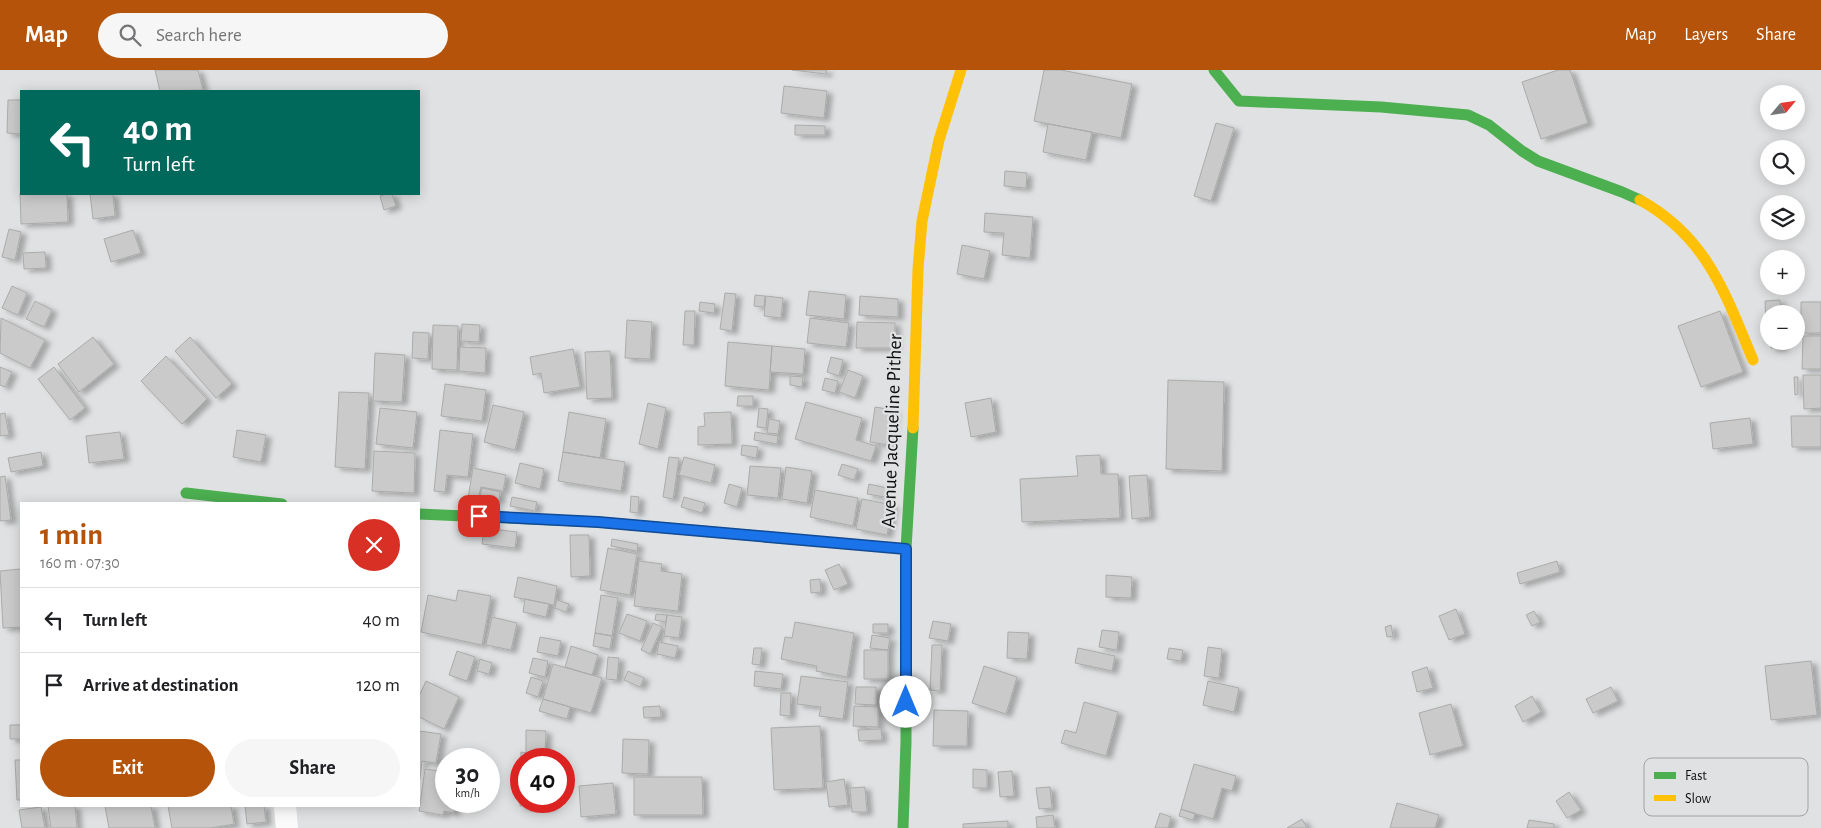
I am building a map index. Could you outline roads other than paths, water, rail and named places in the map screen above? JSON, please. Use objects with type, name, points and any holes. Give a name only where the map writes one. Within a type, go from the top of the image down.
[{"type":"street","name":"Avenue Jacqueline Pither","points":[[903,828],[906,742],[906,549],[918,269],[922,221],[939,140],[961,70]]},
{"type":"street","points":[[1214,70],[1239,101],[1402,108],[1473,116],[1515,147],[1538,161],[1633,196],[1659,210],[1676,223],[1716,274],[1752,360]]},
{"type":"street","points":[[186,493],[265,502]]},
{"type":"street","points":[[420,514],[598,522],[906,549]]},
{"type":"street","points":[[285,807],[287,828]]}]
